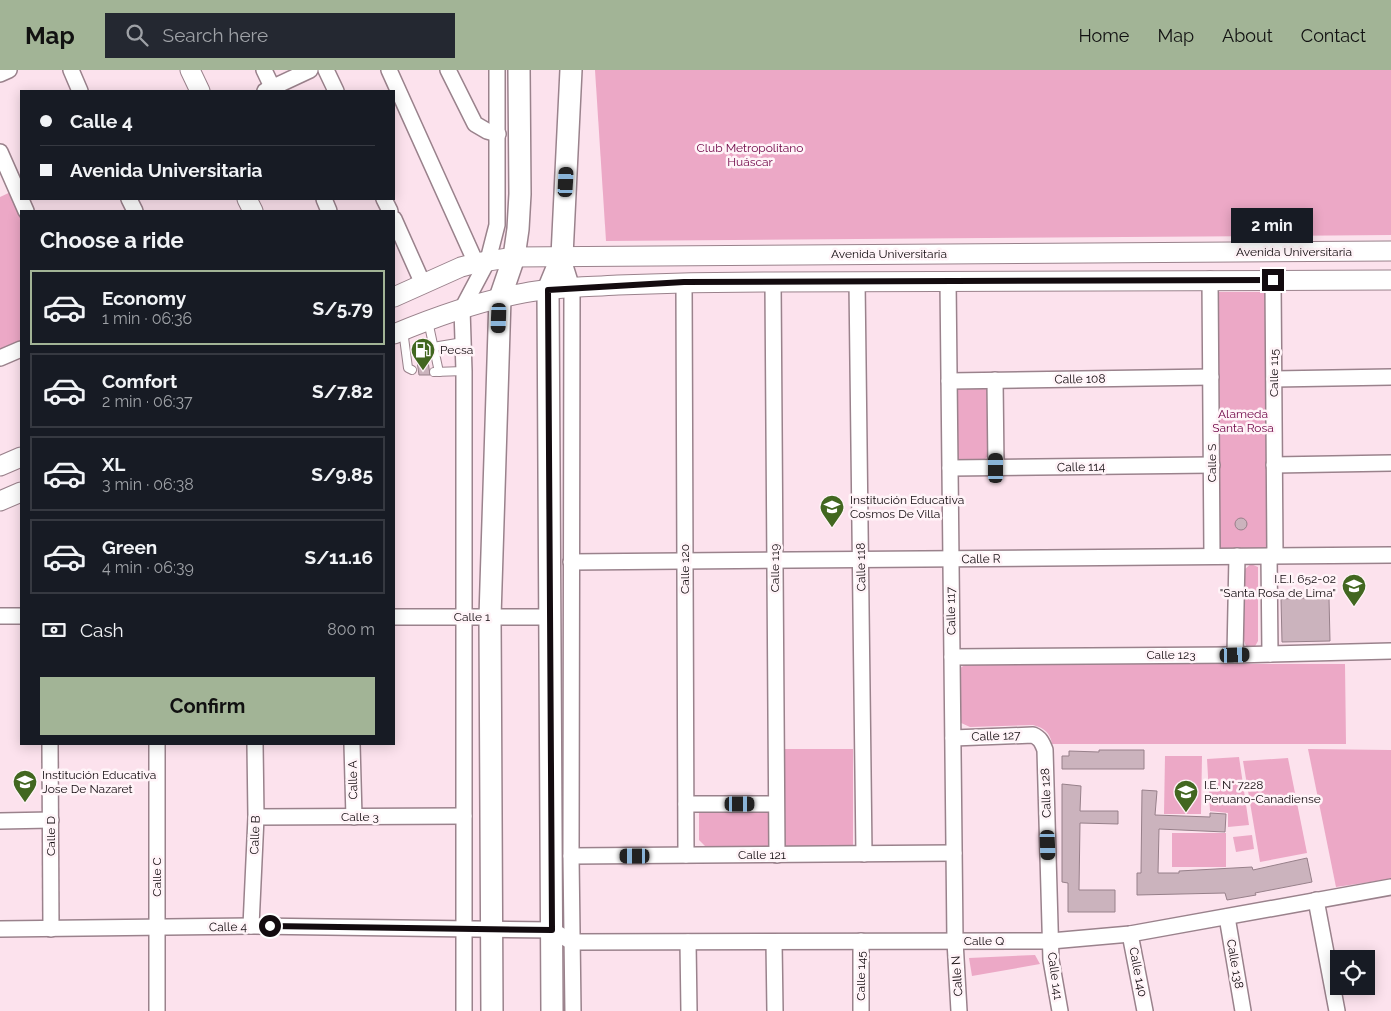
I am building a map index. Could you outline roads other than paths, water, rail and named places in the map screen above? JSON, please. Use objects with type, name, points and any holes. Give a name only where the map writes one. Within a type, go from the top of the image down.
[{"type":"main road","points":[[492,1011],[490,617],[500,298],[514,257],[520,194],[519,70]]},
{"type":"main road","points":[[552,1011],[548,290],[562,256],[571,70]]},
{"type":"street","points":[[0,74],[9,70]]},
{"type":"street","points":[[71,70],[80,90]]},
{"type":"street","points":[[190,70],[200,90]]},
{"type":"street","points":[[264,70],[271,90],[310,70]]},
{"type":"street","points":[[326,70],[336,90]]},
{"type":"street","points":[[389,70],[482,261]]},
{"type":"street","points":[[448,70],[475,124],[487,132],[498,134]]},
{"type":"street","points":[[464,1011],[464,371],[462,309],[497,225],[497,70]]},
{"type":"street","points":[[0,152],[6,182],[25,210]]},
{"type":"street","points":[[395,221],[423,284]]},
{"type":"street","name":"Avenida Universitaria","points":[[395,296],[461,267],[482,261],[514,257],[1391,251]]},
{"type":"street","points":[[562,256],[572,288],[571,856],[573,1011]]},
{"type":"street","name":"Calle 117","points":[[948,280],[955,941]]},
{"type":"street","name":"Calle S","points":[[1210,280],[1212,556]]},
{"type":"street","name":"Calle 115","points":[[1270,654],[1274,465],[1273,280]]},
{"type":"street","points":[[398,332],[462,309],[524,293],[572,288],[684,282],[1391,280]]},
{"type":"street","name":"Calle 118","points":[[857,281],[864,854]]},
{"type":"street","name":"Calle 120","points":[[684,282],[686,855]]},
{"type":"street","name":"Calle 119","points":[[773,282],[776,855]]},
{"type":"street","points":[[0,358],[20,349]]},
{"type":"street","name":"Calle 108","points":[[949,381],[1211,377]]},
{"type":"street","points":[[1274,379],[1391,378]]},
{"type":"street","points":[[995,380],[996,468]]},
{"type":"street","points":[[0,466],[20,457]]},
{"type":"street","points":[[1274,465],[1391,463]]},
{"type":"street","name":"Calle 114","points":[[950,468],[1212,465]]},
{"type":"street","points":[[0,501],[20,492]]},
{"type":"street","name":"Calle R","points":[[571,562],[1391,555]]},
{"type":"street","points":[[1235,655],[1237,556]]},
{"type":"street","points":[[0,616],[20,616]]},
{"type":"street","name":"Calle 1","points":[[395,617],[550,617]]},
{"type":"street","name":"Calle 123","points":[[952,657],[1235,655],[1391,651]]},
{"type":"street","name":"Calle 127","points":[[952,738],[1033,735],[1038,737]]},
{"type":"street","name":"Calle 128","points":[[1038,737],[1043,743],[1045,750],[1050,941]]},
{"type":"street","name":"Calle D","points":[[50,745],[51,929]]},
{"type":"street","name":"Calle C","points":[[157,745],[157,1011]]},
{"type":"street","name":"Calle B","points":[[251,926],[256,817],[255,745]]},
{"type":"street","name":"Calle A","points":[[352,745],[354,817]]},
{"type":"street","points":[[686,804],[776,804]]},
{"type":"street","name":"Calle 3","points":[[256,817],[464,816]]},
{"type":"street","points":[[0,821],[51,820]]},
{"type":"street","name":"Calle 121","points":[[571,856],[954,853]]},
{"type":"street","name":"Calle Q","points":[[572,942],[1050,941],[1130,934],[1391,887]]},
{"type":"street","points":[[1316,900],[1337,1011]]},
{"type":"street","name":"Calle 138","points":[[1227,916],[1243,1011]]},
{"type":"street","name":"Calle 4","points":[[0,929],[157,929],[251,926],[552,930]]},
{"type":"street","points":[[552,930],[572,942]]},
{"type":"street","name":"Calle 140","points":[[1130,934],[1145,1011]]},
{"type":"street","name":"Calle N","points":[[955,941],[960,1008]]},
{"type":"street","name":"Calle 141","points":[[1050,941],[1051,960],[1060,1011]]},
{"type":"street","points":[[688,942],[689,1011]]},
{"type":"street","points":[[774,942],[775,1011]]},
{"type":"street","name":"Calle 145","points":[[861,942],[861,1011]]},
{"type":"lane","points":[[428,321],[430,348],[437,372],[464,371]]},
{"type":"lane","points":[[398,332],[406,351],[408,368],[412,370]]},
{"type":"lane","points":[[430,348],[463,342]]},
{"type":"lane","points":[[406,351],[415,350]]},
{"type":"place","name":"Pecsa","points":[[423,371]]},
{"type":"place","name":"Institución Educativa Cosmos De Villa","points":[[832,528]]},
{"type":"place","name":"I.E.I. 652-02 \"Santa Rosa de Lima\"","points":[[1354,607]]},
{"type":"place","name":"Institución Educativa Jose De Nazaret","points":[[25,803]]},
{"type":"place","name":"I.E. N° 7228 Peruano-Canadiense","points":[[1186,813]]},
{"type":"park label","name":"Club Metropolitano Huáscar","points":[[750,155]]},
{"type":"park label","name":"Alameda Santa Rosa","points":[[1243,421]]}]
